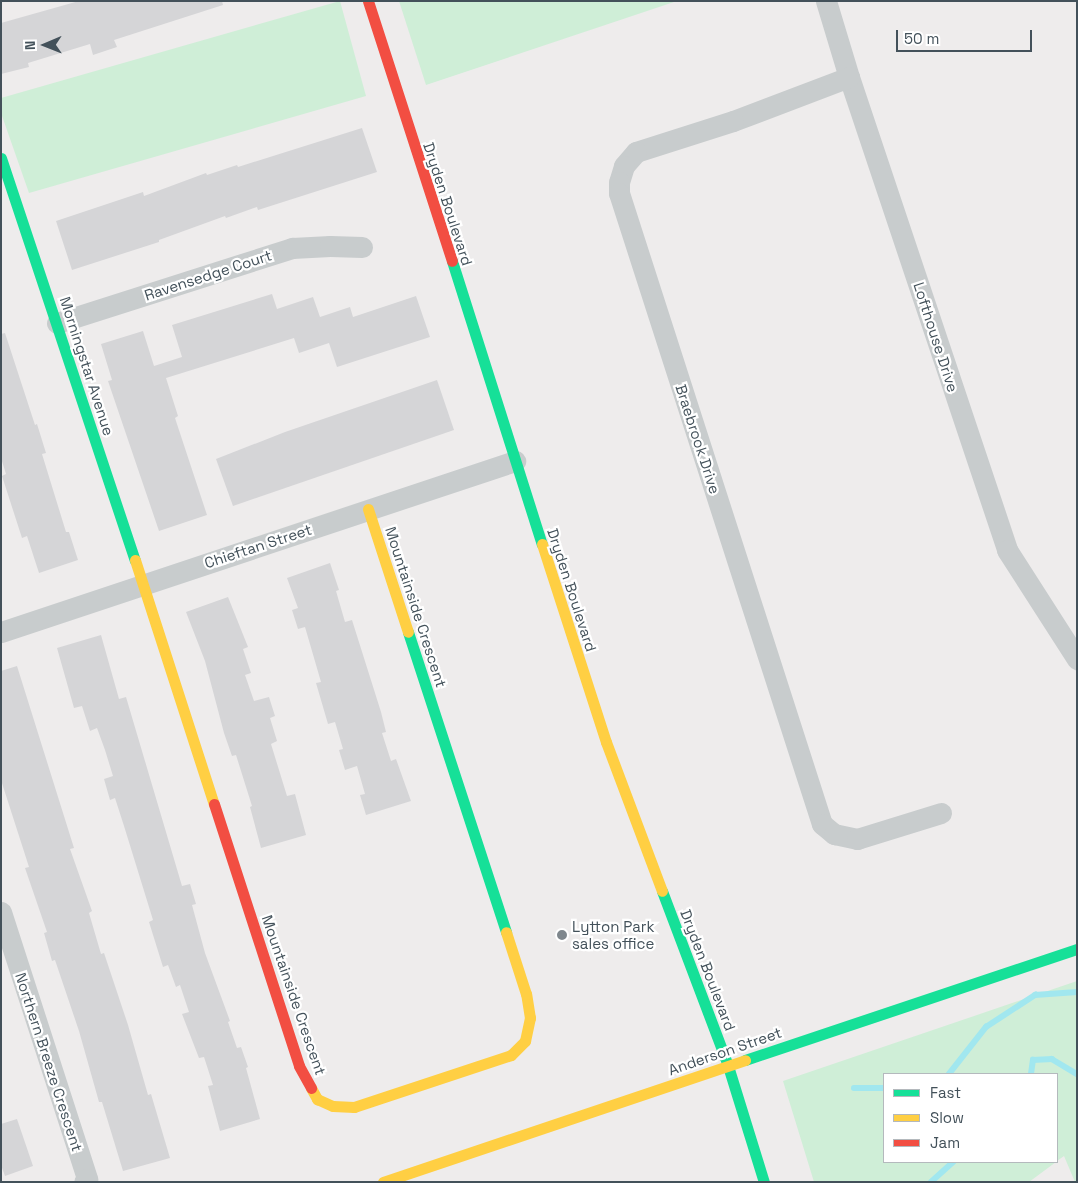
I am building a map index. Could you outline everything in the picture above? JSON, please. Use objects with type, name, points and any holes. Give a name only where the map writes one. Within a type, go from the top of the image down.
[{"type":"street","name":"Dryden Boulevard","points":[[368,1],[606,742],[728,1066],[764,1182]]},
{"type":"street","name":"Lofthouse Drive","points":[[826,1],[1007,550],[1077,659]]},
{"type":"street","name":"Braebrook Drive","points":[[850,77],[733,121],[636,152],[624,166],[618,182],[619,192],[822,824],[834,834],[857,839],[941,813]]},
{"type":"street","name":"Morningstar Avenue","points":[[1,158],[143,584]]},
{"type":"street","name":"Ravensedge Court","points":[[57,323],[292,248],[362,247]]},
{"type":"street","name":"Chieftan Street","points":[[1,632],[515,461]]},
{"type":"street","name":"Mountainside Crescent","points":[[143,584],[299,1066],[317,1099],[333,1106],[354,1107],[512,1055],[525,1040],[530,1018],[526,994],[368,509]]},
{"type":"street","name":"Northern Breeze Crescent","points":[[1,912],[86,1179],[84,1182]]},
{"type":"street","name":"Anderson Street","points":[[383,1182],[1077,949]]},
{"type":"green space","points":[[340,1],[366,96],[29,193],[1,113],[1,98]]},
{"type":"green space","points":[[399,1],[677,1],[426,85]]},
{"type":"green space","points":[[1077,981],[1077,1182],[1075,1182],[1064,1156],[1058,1160],[1058,1073],[883,1073],[883,1163],[1055,1163],[1029,1182],[814,1182],[783,1081]]},
{"type":"building","points":[[79,1],[222,1],[223,5],[114,40],[117,47],[93,55],[90,44],[28,63],[29,67],[1,74],[1,23]]},
{"type":"building","points":[[362,128],[377,172],[258,210],[257,207],[226,218],[225,216],[159,240],[159,242],[72,270],[56,221],[143,192],[144,196],[206,173],[207,175],[237,165],[238,167]]},
{"type":"building","points":[[272,294],[277,309],[313,297],[320,317],[350,307],[353,317],[416,296],[430,337],[337,367],[329,343],[299,353],[294,338],[166,378],[178,416],[175,418],[207,515],[159,531],[108,381],[112,380],[101,344],[143,331],[154,366],[182,357],[172,325]]},
{"type":"building","points":[[5,333],[46,453],[42,454],[66,532],[69,532],[78,560],[39,573],[27,536],[22,538],[2,476],[6,474],[1,458],[1,334]]},
{"type":"building","points":[[437,380],[454,430],[233,506],[216,459],[285,432]]},
{"type":"building","points":[[330,563],[339,590],[336,591],[345,622],[352,620],[381,712],[386,732],[382,733],[391,761],[396,759],[411,801],[366,815],[360,795],[365,794],[357,766],[345,770],[339,750],[343,749],[335,722],[328,724],[316,683],[321,682],[305,627],[298,629],[292,610],[298,608],[287,578]]},
{"type":"building","points":[[228,597],[248,647],[243,649],[251,673],[245,675],[254,701],[269,697],[275,716],[270,718],[277,741],[271,744],[287,796],[295,794],[306,835],[261,848],[250,807],[252,806],[236,755],[232,756],[205,661],[186,612]]},
{"type":"building","points":[[101,635],[119,699],[126,697],[182,886],[190,884],[196,904],[192,905],[205,953],[230,1021],[228,1022],[237,1048],[241,1047],[248,1067],[246,1068],[260,1119],[220,1131],[208,1086],[213,1085],[204,1057],[199,1058],[182,1014],[189,1012],[180,985],[176,987],[168,965],[163,967],[149,922],[153,920],[124,826],[115,798],[110,800],[104,779],[113,776],[105,750],[97,728],[90,731],[82,706],[74,708],[57,648]]},
{"type":"building","points":[[17,666],[74,848],[70,849],[92,911],[89,913],[101,954],[104,953],[128,1025],[148,1095],[151,1094],[170,1158],[123,1171],[102,1102],[99,1102],[79,1031],[55,960],[52,961],[44,933],[47,932],[25,868],[29,867],[1,780],[1,671]]},
{"type":"building","points":[[17,1119],[33,1166],[5,1176],[1,1165],[1,1124]]},
{"type":"waterway","points":[[950,1073],[986,1027],[1035,995],[1077,992]]},
{"type":"waterway","points":[[1031,1073],[1033,1060],[1052,1059],[1077,1074]]},
{"type":"waterway","points":[[854,1088],[883,1088]]},
{"type":"waterway","points":[[931,1182],[952,1163]]},
{"type":"traffic: fast","points":[[1,158],[135,560]]},
{"type":"traffic: fast","points":[[452,261],[542,544]]},
{"type":"traffic: fast","points":[[408,632],[506,932]]},
{"type":"traffic: fast","points":[[662,891],[728,1066],[764,1182]]},
{"type":"traffic: fast","points":[[745,1060],[1077,949]]},
{"type":"traffic: slow","points":[[368,509],[408,632]]},
{"type":"traffic: slow","points":[[542,544],[606,742],[662,891]]},
{"type":"traffic: slow","points":[[135,560],[214,804]]},
{"type":"traffic: slow","points":[[311,1088],[317,1099],[333,1106],[354,1107],[511,1055],[525,1041],[530,1018],[526,994],[506,932]]},
{"type":"traffic: slow","points":[[383,1182],[745,1060]]},
{"type":"traffic: jam","points":[[368,1],[452,261]]},
{"type":"traffic: jam","points":[[214,804],[299,1066],[311,1088]]},
{"type":"place","name":"Lytton Park sales office","points":[[562,935]]}]
